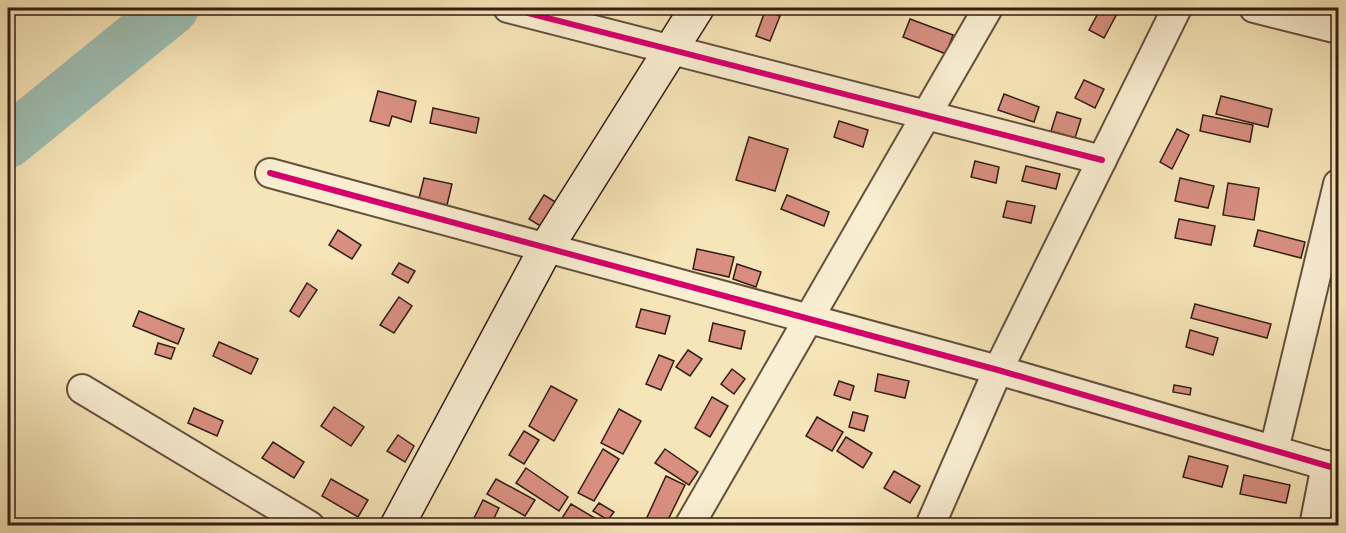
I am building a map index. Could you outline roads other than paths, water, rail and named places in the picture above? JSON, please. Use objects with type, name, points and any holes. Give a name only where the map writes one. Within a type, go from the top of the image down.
[{"type":"street","points":[[508,8],[1102,160]]},
{"type":"street","points":[[397,525],[546,248],[697,8]]},
{"type":"street","points":[[689,525],[988,8]]},
{"type":"street","points":[[930,525],[998,370],[1178,8]]},
{"type":"street","points":[[1254,8],[1338,29]]},
{"type":"street","points":[[270,172],[998,370],[1332,467],[1314,525]]},
{"type":"street","points":[[1274,450],[1338,184]]},
{"type":"street","points":[[82,389],[310,525]]},
{"type":"waterway","points":[[8,142],[173,8]]}]
